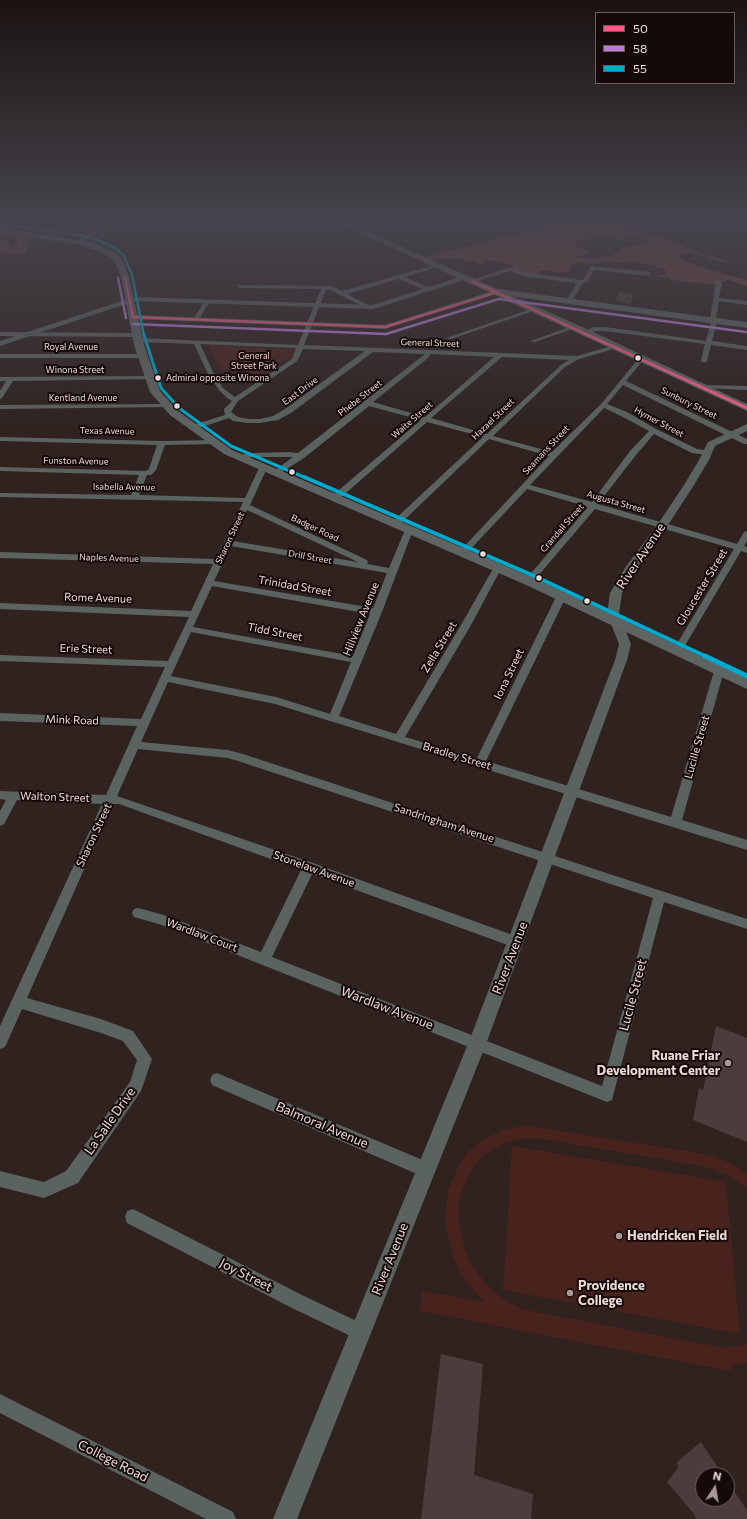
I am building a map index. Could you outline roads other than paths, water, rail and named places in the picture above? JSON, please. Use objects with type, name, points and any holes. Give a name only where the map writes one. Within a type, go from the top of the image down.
[{"type":"main road","points":[[128,293],[142,356],[155,392],[166,406],[193,428],[214,442],[239,457],[263,468],[529,581],[747,684]]},
{"type":"main road","points":[[500,293],[747,408]]},
{"type":"main road","points":[[505,293],[747,325]]},
{"type":"street","points":[[193,428],[230,415],[227,413],[228,409],[236,400],[292,363],[298,356],[302,347],[322,293]]},
{"type":"street","points":[[344,293],[368,307]]},
{"type":"street","points":[[0,344],[129,300],[139,299],[368,307],[378,306],[420,293]]},
{"type":"street","points":[[133,317],[388,327],[495,293]]},
{"type":"street","points":[[569,301],[574,293]]},
{"type":"street","points":[[704,361],[718,293]]},
{"type":"street","points":[[716,300],[747,303]]},
{"type":"street","points":[[196,320],[207,301]]},
{"type":"street","points":[[449,338],[536,309]]},
{"type":"street","points":[[533,341],[575,327]]},
{"type":"street","points":[[585,332],[594,329],[606,329],[747,348]]},
{"type":"street","name":"General Street","points":[[0,334],[138,337],[196,342],[577,358]]},
{"type":"street","points":[[196,342],[212,376],[229,397],[236,400]]},
{"type":"street","name":"Hazael Street","points":[[396,524],[550,376],[577,358],[616,347]]},
{"type":"street","name":"East Drive","points":[[230,415],[236,418],[255,422],[275,418],[288,411],[372,349]]},
{"type":"street","name":"Phebe Street","points":[[277,473],[301,456],[426,357],[429,352]]},
{"type":"street","name":"Waite Street","points":[[335,498],[500,354]]},
{"type":"street","name":"Royal Avenue","points":[[0,356],[142,356]]},
{"type":"street","name":"Seamans Street","points":[[463,552],[603,405],[641,359]]},
{"type":"street","name":"Winona Street","points":[[0,379],[151,378]]},
{"type":"street","points":[[0,397],[11,379]]},
{"type":"street","name":"Sunbury Street","points":[[622,382],[740,431],[747,442]]},
{"type":"street","points":[[704,387],[747,388]]},
{"type":"street","points":[[368,403],[554,455]]},
{"type":"street","name":"Hymer Street","points":[[603,405],[624,414],[653,431],[695,451],[708,453]]},
{"type":"street","name":"Kentland Avenue","points":[[0,407],[166,406]]},
{"type":"street","name":"Crandall Street","points":[[529,581],[593,506],[633,454],[653,431]]},
{"type":"street","name":"River Avenue","points":[[285,1519],[477,1044],[621,660],[625,644],[613,614],[616,593],[631,568],[662,526],[708,453],[708,448],[711,444],[740,431]]},
{"type":"street","name":"Texas Avenue","points":[[0,439],[162,443],[214,442]]},
{"type":"street","points":[[134,497],[162,443]]},
{"type":"street","points":[[239,457],[254,454],[289,454],[301,456]]},
{"type":"street","name":"Sharon Street","points":[[0,1042],[171,664],[263,468]]},
{"type":"street","name":"Funston Avenue","points":[[0,469],[148,472]]},
{"type":"street","name":"Augusta Street","points":[[526,486],[743,549]]},
{"type":"street","name":"Isabella Avenue","points":[[0,495],[134,497],[246,503]]},
{"type":"street","name":"Badger Road","points":[[246,503],[377,568]]},
{"type":"street","name":"Hillview Avenue","points":[[333,718],[358,660],[409,530]]},
{"type":"street","name":"Gloucester Street","points":[[677,652],[743,549],[747,534]]},
{"type":"street","name":"Drill Street","points":[[228,543],[393,571]]},
{"type":"street","name":"Naples Avenue","points":[[0,554],[218,562]]},
{"type":"street","name":"Zella Street","points":[[399,738],[466,625],[498,567]]},
{"type":"street","name":"Trinidad Street","points":[[209,583],[377,612]]},
{"type":"street","name":"Iona Street","points":[[480,763],[561,597]]},
{"type":"street","name":"Rome Avenue","points":[[0,606],[194,614]]},
{"type":"street","name":"Tidd Street","points":[[188,629],[358,660]]},
{"type":"street","name":"Erie Street","points":[[0,658],[171,664]]},
{"type":"street","name":"Lucille Street","points":[[675,824],[719,671]]},
{"type":"street","name":"Bradley Street","points":[[165,678],[276,701],[747,845]]},
{"type":"street","name":"Mink Road","points":[[0,717],[145,722]]},
{"type":"street","name":"Sandringham Avenue","points":[[135,744],[228,754],[244,758],[747,924]]},
{"type":"street","name":"Walton Street","points":[[0,795],[111,799]]},
{"type":"street","points":[[0,821],[14,796]]},
{"type":"street","name":"Stonelaw Avenue","points":[[111,799],[120,800],[169,817],[516,942]]},
{"type":"street","points":[[264,960],[309,867]]},
{"type":"street","name":"Lucile Street","points":[[607,1095],[660,895]]},
{"type":"street","name":"Wardlaw Court","points":[[138,913],[164,920],[264,960]]},
{"type":"street","name":"Wardlaw Avenue","points":[[264,960],[607,1095]]},
{"type":"street","name":"La Salle Drive","points":[[0,1179],[44,1190],[72,1176],[136,1086],[145,1059],[128,1036],[101,1026],[18,1002]]},
{"type":"street","name":"Balmoral Avenue","points":[[218,1080],[426,1170]]},
{"type":"street","name":"Joy Street","points":[[133,1217],[296,1301],[361,1332]]},
{"type":"street","name":"College Road","points":[[0,1403],[226,1519]]},
{"type":"place","name":"Admiral opposite Winona","points":[[158,378]]},
{"type":"place","name":"Ruane Friar Development Center","points":[[728,1063]]},
{"type":"place","name":"Hendricken Field","points":[[619,1236]]},
{"type":"place","name":"Providence College","points":[[570,1293]]},
{"type":"park label","name":"General Street Park","points":[[254,362]]}]
